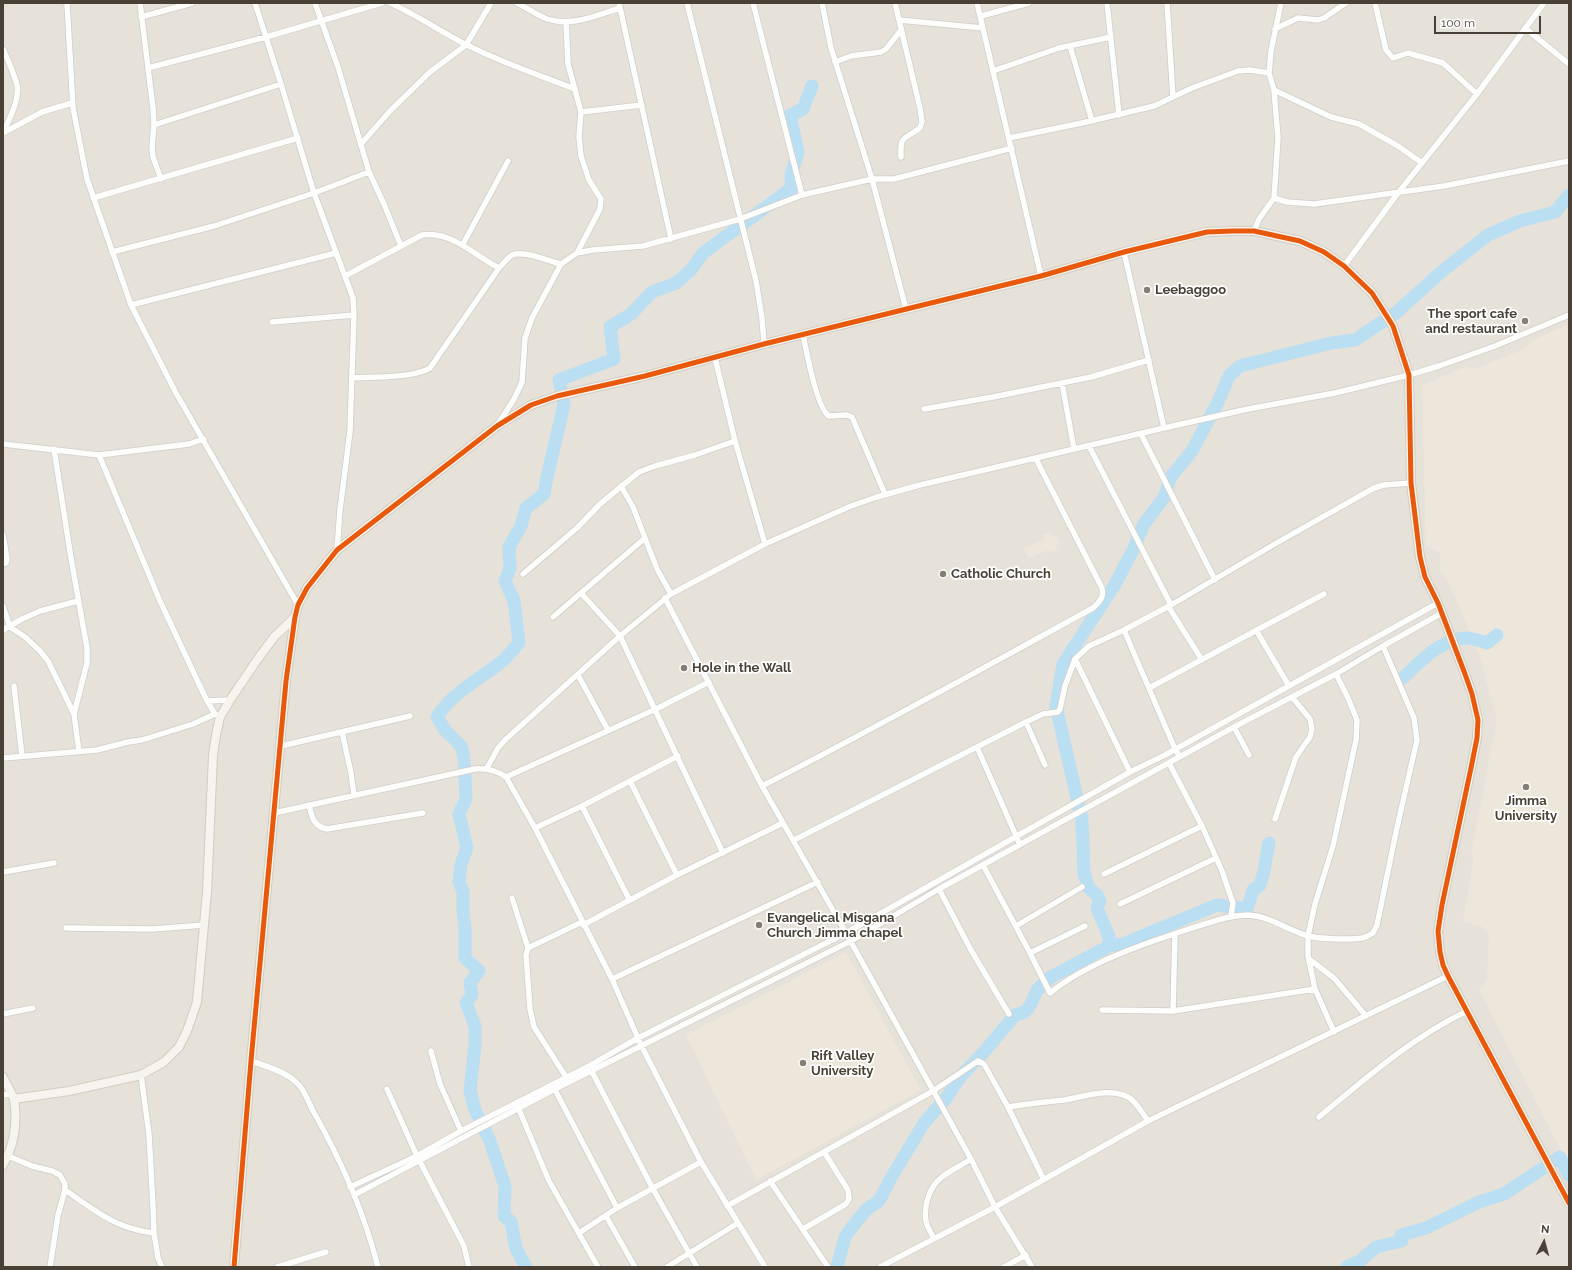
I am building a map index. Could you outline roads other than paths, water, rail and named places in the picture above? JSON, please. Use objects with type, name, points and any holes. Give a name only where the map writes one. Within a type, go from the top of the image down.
[{"type":"street","points":[[67,3],[72,103],[87,179],[131,305],[176,393],[204,439],[241,507],[277,566],[298,605]]},
{"type":"street","points":[[140,3],[154,125],[152,146],[160,179]]},
{"type":"street","points":[[141,17],[192,3]]},
{"type":"street","points":[[255,3],[314,193],[353,298],[354,315],[350,432],[340,510],[337,550]]},
{"type":"street","points":[[315,3],[338,67],[369,172],[402,246]]},
{"type":"street","points":[[148,68],[266,37],[382,3]]},
{"type":"street","points":[[390,3],[411,12],[466,45],[507,64],[575,89]]},
{"type":"street","points":[[361,144],[390,111],[430,72],[466,45],[491,3]]},
{"type":"street","points":[[516,3],[547,18],[566,22],[578,21],[620,5],[671,238]]},
{"type":"street","points":[[687,3],[756,281],[762,318],[764,344]]},
{"type":"street","points":[[753,3],[802,195]]},
{"type":"street","points":[[822,3],[831,48],[872,179],[906,309]]},
{"type":"street","points":[[895,3],[922,122],[920,128],[904,138],[900,143],[901,157]]},
{"type":"street","points":[[977,3],[1041,276]]},
{"type":"street","points":[[981,16],[1029,3]]},
{"type":"street","points":[[1107,3],[1119,115]]},
{"type":"street","points":[[1167,3],[1173,97]]},
{"type":"street","points":[[1254,231],[1259,219],[1274,198],[1278,138],[1274,90],[1269,73],[1271,51],[1281,3]]},
{"type":"street","points":[[1275,29],[1298,18],[1312,20],[1324,18],[1346,3]]},
{"type":"street","points":[[1375,3],[1386,50],[1390,56],[1393,58],[1398,58],[1408,53],[1444,63],[1476,94]]},
{"type":"street","points":[[1344,266],[1398,192],[1476,94],[1544,3]]},
{"type":"street","points":[[899,20],[983,28]]},
{"type":"street","points":[[566,22],[568,64],[581,112],[579,137],[581,156],[589,180],[601,199],[600,209],[577,253]]},
{"type":"street","points":[[1525,28],[1569,64]]},
{"type":"street","points":[[835,62],[851,56],[880,52],[886,49],[901,30]]},
{"type":"street","points":[[993,71],[1059,48],[1111,37]]},
{"type":"street","points":[[1070,46],[1092,121]]},
{"type":"street","points":[[3,49],[17,85],[17,95],[3,133]]},
{"type":"street","points":[[1009,138],[1092,121],[1154,106],[1238,71],[1250,70],[1269,73]]},
{"type":"street","points":[[154,125],[281,84]]},
{"type":"street","points":[[1274,90],[1331,117],[1359,124],[1398,146],[1422,163]]},
{"type":"street","points":[[3,133],[42,112],[72,103]]},
{"type":"street","points":[[581,112],[642,105]]},
{"type":"street","points":[[93,198],[298,138]]},
{"type":"street","points":[[497,426],[514,399],[522,382],[525,338],[532,318],[561,264],[577,253],[593,250],[643,246],[740,219],[802,195],[872,179],[894,179],[1012,148]]},
{"type":"street","points":[[463,244],[508,161]]},
{"type":"street","points":[[1274,198],[1287,202],[1314,204],[1444,186],[1569,161]]},
{"type":"street","points":[[112,252],[214,226],[314,193],[369,172]]},
{"type":"street","points":[[234,1267],[251,1061],[286,681],[295,617],[298,605],[307,588],[337,550],[497,426],[531,405],[557,396],[1041,276],[1124,252],[1207,232],[1254,231],[1300,241],[1324,252],[1344,266],[1374,295],[1393,326],[1409,375],[1411,483],[1420,557],[1425,577],[1443,615],[1472,694],[1478,720],[1477,738],[1442,905],[1438,931],[1440,952],[1443,965],[1448,976],[1569,1203]]},
{"type":"street","points":[[345,276],[422,235],[431,234],[463,244],[499,268]]},
{"type":"street","points":[[1124,252],[1164,428]]},
{"type":"street","points":[[131,305],[336,253]]},
{"type":"street","points":[[352,378],[401,375],[422,372],[430,368],[499,268],[512,255],[521,253],[528,254],[561,264]]},
{"type":"street","points":[[272,322],[354,315]]},
{"type":"street","points":[[487,768],[498,748],[505,740],[620,636],[665,598],[765,544],[851,506],[885,494],[1074,449],[1248,409],[1335,393],[1409,375],[1496,346],[1569,316]]},
{"type":"street","points":[[803,334],[813,380],[824,410],[829,416],[847,415],[852,417],[885,494]]},
{"type":"street","points":[[715,358],[735,441],[765,544]]},
{"type":"street","points":[[924,410],[1091,377],[1149,360]]},
{"type":"street","points":[[1062,383],[1074,449]]},
{"type":"street","points":[[1141,434],[1215,580]]},
{"type":"street","points":[[3,444],[99,455],[189,444],[204,439]]},
{"type":"street","points":[[523,574],[577,528],[600,504],[640,472],[655,466],[696,455],[735,441]]},
{"type":"street","points":[[1089,446],[1170,605],[1202,660]]},
{"type":"street","points":[[54,449],[62,507],[87,648],[87,663],[74,714]]},
{"type":"street","points":[[9,1096],[69,1091],[141,1075],[164,1062],[178,1047],[187,1031],[197,1002],[204,925],[213,755],[218,715],[207,701],[160,601],[99,455]]},
{"type":"street","points":[[762,786],[914,707],[1093,608],[1101,600],[1103,594],[1102,588],[1036,459]]},
{"type":"street","points":[[794,840],[1026,722],[1043,714],[1058,712],[1065,686],[1075,659],[1089,646],[1124,630],[1170,605],[1374,488],[1384,485],[1411,483]]},
{"type":"street","points":[[621,486],[633,507],[657,569],[671,594]]},
{"type":"street","points":[[3,535],[7,559],[3,564]]},
{"type":"street","points":[[553,617],[645,538]]},
{"type":"street","points":[[581,593],[620,636],[656,709],[723,853]]},
{"type":"street","points":[[1149,688],[1324,594]]},
{"type":"street","points":[[665,598],[762,786],[851,941],[946,1112],[996,1207],[1032,1267]]},
{"type":"street","points":[[3,630],[40,611],[78,601]]},
{"type":"street","points":[[350,1187],[419,1158],[461,1131],[515,1103],[568,1080],[638,1038],[846,933],[1130,772],[1175,749],[1438,603]]},
{"type":"street","points":[[3,606],[10,627],[25,637],[48,661],[74,714],[79,752]]},
{"type":"street","points":[[590,1068],[641,1045],[851,941],[982,865],[1169,764],[1234,727],[1336,674],[1383,646],[1443,615]]},
{"type":"street","points":[[3,758],[97,750],[142,740],[218,715],[230,700],[256,660],[274,637],[295,617]]},
{"type":"street","points":[[1124,630],[1175,749],[1180,757]]},
{"type":"street","points":[[1256,630],[1289,686]]},
{"type":"street","points":[[982,865],[1016,926],[1050,994],[1064,982],[1100,962],[1175,934],[1231,916],[1249,915],[1277,923],[1308,936],[1362,938],[1373,934],[1377,925],[1417,740],[1414,718],[1383,646]]},
{"type":"street","points":[[1075,659],[1130,772]]},
{"type":"street","points":[[1334,1032],[1315,989],[1309,959],[1308,936],[1315,904],[1333,846],[1356,740],[1356,720],[1348,698],[1336,674]]},
{"type":"street","points":[[578,675],[608,730]]},
{"type":"street","points":[[506,777],[656,709],[708,682]]},
{"type":"street","points":[[14,686],[22,756]]},
{"type":"street","points":[[1275,819],[1296,758],[1310,737],[1312,729],[1310,719],[1292,697]]},
{"type":"street","points":[[207,701],[230,700]]},
{"type":"street","points":[[281,746],[410,716]]},
{"type":"street","points":[[1026,722],[1045,765]]},
{"type":"street","points":[[1234,727],[1249,755]]},
{"type":"street","points":[[342,732],[354,795]]},
{"type":"street","points":[[977,748],[1020,845]]},
{"type":"street","points":[[535,828],[582,806],[678,756]]},
{"type":"street","points":[[1169,764],[1202,826],[1216,858],[1233,903],[1231,916]]},
{"type":"street","points":[[274,813],[475,768],[487,768],[499,772],[506,777],[535,828],[582,924],[612,979],[641,1045],[701,1162],[765,1267]]},
{"type":"street","points":[[630,781],[677,875]]},
{"type":"street","points":[[309,805],[315,823],[319,827],[327,829],[423,813]]},
{"type":"street","points":[[582,806],[629,899]]},
{"type":"street","points":[[528,948],[582,924],[629,899],[783,823]]},
{"type":"street","points":[[1104,874],[1202,826]]},
{"type":"street","points":[[1120,904],[1216,858]]},
{"type":"street","points":[[3,872],[54,863]]},
{"type":"street","points":[[612,979],[818,882]]},
{"type":"street","points":[[1016,926],[1082,888]]},
{"type":"street","points":[[939,889],[971,950],[1009,1014]]},
{"type":"street","points":[[512,898],[528,948],[526,955],[530,1009],[534,1027],[568,1080]]},
{"type":"street","points":[[66,928],[153,929],[204,925]]},
{"type":"street","points":[[1030,953],[1085,926]]},
{"type":"street","points":[[1173,1011],[1175,934]]},
{"type":"street","points":[[1309,959],[1334,978],[1366,1016]]},
{"type":"street","points":[[880,1267],[996,1207],[1148,1121],[1448,976]]},
{"type":"street","points":[[1102,1010],[1173,1011],[1315,989]]},
{"type":"street","points":[[3,1014],[33,1008]]},
{"type":"street","points":[[1319,1117],[1392,1056],[1441,1023],[1467,1011]]},
{"type":"street","points":[[431,1051],[440,1084],[461,1131]]},
{"type":"street","points":[[251,1061],[278,1071],[297,1083],[326,1132],[354,1195],[373,1246],[378,1267]]},
{"type":"street","points":[[727,1206],[933,1091],[975,1062],[984,1064],[1008,1107],[1044,1180]]},
{"type":"street","points":[[590,1068],[652,1189],[697,1267]]},
{"type":"street","points":[[141,1075],[149,1134],[154,1233],[158,1258],[162,1267]]},
{"type":"street","points":[[3,1077],[15,1117],[14,1137],[8,1156],[3,1165]]},
{"type":"street","points":[[354,1195],[419,1158],[519,1108],[553,1086]]},
{"type":"street","points":[[553,1086],[617,1208]]},
{"type":"street","points":[[387,1089],[419,1158],[464,1246],[469,1267]]},
{"type":"street","points":[[1008,1107],[1091,1094],[1111,1093],[1126,1096],[1134,1101],[1148,1121]]},
{"type":"street","points":[[515,1103],[519,1108],[549,1181],[598,1267]]},
{"type":"street","points":[[803,1229],[846,1204],[849,1199],[848,1190],[824,1152]]},
{"type":"street","points":[[8,1156],[32,1166],[52,1171],[60,1175],[65,1184],[66,1190],[58,1215],[50,1267]]},
{"type":"street","points":[[934,1239],[925,1216],[926,1206],[931,1192],[942,1177],[971,1159]]},
{"type":"street","points":[[579,1233],[617,1208],[701,1162]]},
{"type":"street","points":[[770,1181],[828,1267]]},
{"type":"street","points":[[66,1190],[113,1222],[138,1231],[154,1233]]},
{"type":"street","points":[[606,1216],[635,1267]]},
{"type":"street","points":[[667,1267],[738,1223]]},
{"type":"street","points":[[277,1267],[326,1252]]},
{"type":"street","points":[[1004,1267],[1026,1255]]},
{"type":"waterway","points":[[526,1267],[516,1249],[511,1222],[504,1216],[505,1186],[490,1141],[475,1110],[470,1091],[475,1045],[475,1026],[466,1003],[472,995],[470,983],[479,971],[465,958],[463,891],[459,882],[461,864],[467,848],[459,814],[466,799],[464,756],[461,746],[445,730],[437,717],[450,701],[466,687],[503,661],[519,643],[514,601],[505,581],[510,569],[509,547],[521,526],[526,508],[544,494],[564,404],[559,380],[614,359],[610,327],[631,314],[652,292],[676,283],[691,270],[703,253],[792,188],[791,175],[798,152],[790,115],[803,109],[812,86]]},
{"type":"waterway","points":[[837,1267],[845,1237],[867,1209],[879,1201],[924,1123],[947,1097],[961,1076],[984,1052],[1015,1015],[1025,1012],[1031,1004],[1037,990],[1051,977],[1109,946],[1109,937],[1097,908],[1100,901],[1097,895],[1089,888],[1084,873],[1082,820],[1056,706],[1063,664],[1114,586],[1133,550],[1144,524],[1165,496],[1170,478],[1192,451],[1218,402],[1229,376],[1240,366],[1331,343],[1355,340],[1397,312],[1441,272],[1488,235],[1520,221],[1555,212],[1569,195]]},
{"type":"waterway","points":[[1403,678],[1431,652],[1447,643],[1466,638],[1487,643],[1497,635]]},
{"type":"waterway","points":[[1109,946],[1123,944],[1217,905],[1247,909],[1253,890],[1260,885],[1269,843]]},
{"type":"waterway","points":[[1347,1267],[1360,1261],[1376,1247],[1402,1241],[1401,1235],[1426,1228],[1479,1202],[1504,1194],[1560,1157],[1569,1175]]},
{"type":"place","name":"Leebaggoo","points":[[1147,290]]},
{"type":"place","name":"The sport cafe and restaurant","points":[[1525,321]]},
{"type":"place","name":"Catholic Church","points":[[943,574]]},
{"type":"place","name":"Hole in the Wall","points":[[684,668]]},
{"type":"place","name":"Jimma University","points":[[1526,787]]},
{"type":"place","name":"Evangelical Misgana Church Jimma chapel","points":[[759,925]]},
{"type":"place","name":"Rift Valley University","points":[[803,1063]]}]
